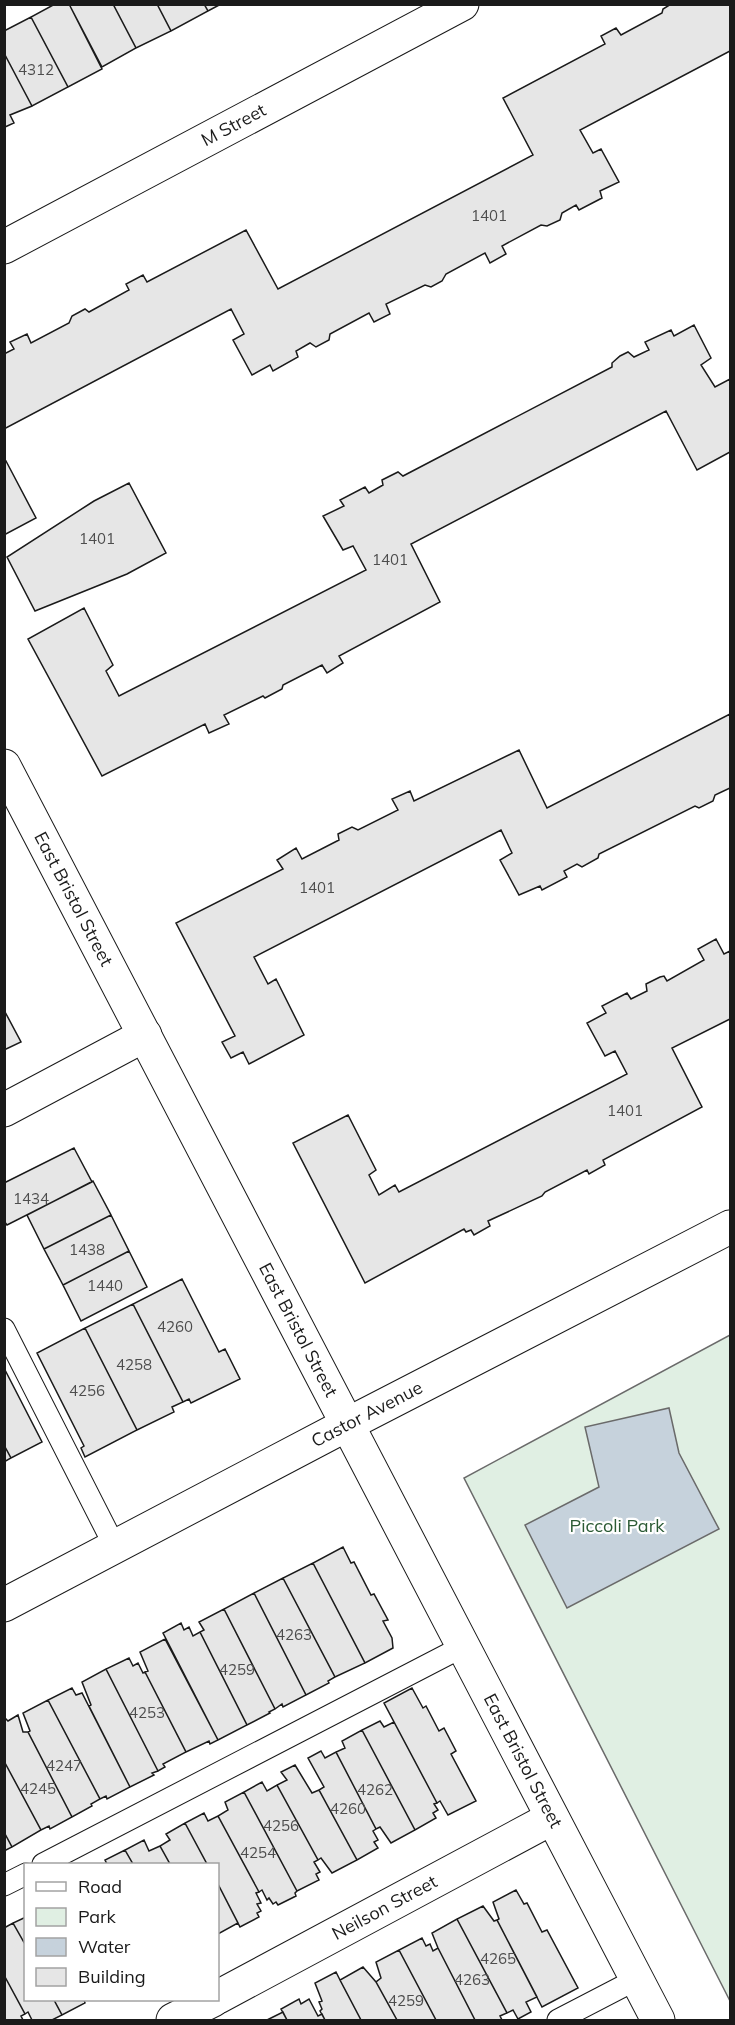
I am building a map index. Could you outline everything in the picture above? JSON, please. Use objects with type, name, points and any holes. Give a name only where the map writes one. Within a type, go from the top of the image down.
[{"type":"street","name":"M Street","points":[[4,247],[462,4]]},
{"type":"street","name":"East Bristol Street","points":[[4,766],[658,2020]]},
{"type":"street","points":[[4,1110],[145,1035]]},
{"type":"street","name":"Castor Avenue","points":[[4,1605],[730,1227]]},
{"type":"street","name":"Neilson Street","points":[[219,1996],[552,1818]]},
{"type":"street","points":[[173,2020],[211,2001]]},
{"type":"lane","points":[[4,1329],[115,1547]]},
{"type":"lane","points":[[45,1863],[462,1647]]},
{"type":"lane","points":[[4,1885],[24,1875]]},
{"type":"lane","points":[[558,2020],[637,1979]]},
{"type":"green space","name":"Piccoli Park","points":[[730,1335],[730,2001],[464,1478]]},
{"type":"water","points":[[669,1408],[679,1453],[719,1529],[567,1608],[525,1525],[599,1487],[585,1427]]},
{"type":"building","points":[[55,4],[69,4],[102,69],[68,87],[31,17]]},
{"type":"building","points":[[69,4],[113,4],[136,48],[102,67]]},
{"type":"building","points":[[113,4],[157,4],[171,31],[136,48]]},
{"type":"building","points":[[157,4],[204,4],[208,11],[171,31]]},
{"type":"building","points":[[204,4],[221,4],[208,11]]},
{"type":"building","points":[[671,4],[730,4],[730,51],[580,130],[593,153],[601,149],[619,182],[600,191],[602,198],[579,210],[576,205],[562,213],[560,220],[547,226],[541,225],[502,246],[506,254],[490,263],[485,253],[446,274],[442,281],[431,287],[425,285],[386,304],[390,314],[374,322],[369,313],[330,334],[329,340],[316,347],[310,343],[296,351],[298,357],[273,371],[270,365],[252,375],[233,340],[244,334],[231,309],[4,429],[4,354],[14,349],[10,342],[27,334],[31,343],[69,323],[72,316],[85,309],[89,312],[129,290],[126,284],[143,275],[147,282],[246,230],[278,289],[533,155],[503,98],[605,44],[601,36],[616,28],[621,35],[662,13],[663,9]]},
{"type":"building","points":[[31,17],[68,87],[32,106],[4,53],[4,31]]},
{"type":"building","points":[[4,53],[32,106],[10,115],[14,123],[5,127]]},
{"type":"building","points":[[694,325],[711,358],[701,365],[715,387],[730,379],[730,452],[697,470],[666,411],[411,544],[440,602],[339,656],[343,663],[327,673],[322,665],[283,685],[282,689],[265,698],[263,696],[224,715],[229,724],[209,733],[205,724],[102,776],[28,639],[84,608],[113,665],[106,671],[119,696],[366,570],[353,546],[343,550],[323,516],[344,506],[340,500],[365,487],[369,493],[383,485],[382,480],[398,472],[403,476],[612,367],[612,363],[620,356],[628,352],[634,357],[649,350],[645,342],[671,330],[674,336]]},
{"type":"building","points":[[6,461],[36,518],[4,535],[4,462]]},
{"type":"building","points":[[129,483],[166,553],[127,574],[35,611],[7,557],[94,501]]},
{"type":"building","points":[[730,714],[730,788],[715,795],[713,801],[699,808],[695,806],[599,854],[598,858],[582,867],[577,864],[564,871],[567,877],[542,890],[540,886],[519,895],[500,860],[512,853],[501,830],[254,957],[268,984],[276,979],[304,1035],[249,1064],[243,1052],[231,1058],[222,1042],[235,1036],[176,923],[283,869],[277,860],[296,848],[302,859],[339,840],[338,834],[352,827],[358,830],[398,810],[392,799],[410,791],[414,801],[519,750],[547,808]]},
{"type":"building","points":[[716,939],[724,954],[730,951],[730,1019],[672,1048],[702,1107],[603,1160],[605,1165],[589,1174],[587,1170],[545,1192],[542,1196],[488,1221],[490,1226],[474,1235],[471,1230],[466,1232],[464,1229],[365,1283],[293,1143],[348,1115],[376,1170],[369,1175],[379,1195],[395,1185],[399,1192],[627,1074],[615,1051],[605,1056],[587,1023],[606,1013],[602,1006],[627,993],[631,999],[647,991],[646,984],[664,976],[667,981],[704,960],[698,949]]},
{"type":"building","points":[[4,1010],[21,1042],[4,1050]]},
{"type":"building","points":[[74,1148],[92,1182],[7,1225],[4,1221],[4,1183]]},
{"type":"building","points":[[93,1181],[111,1215],[44,1249],[27,1215]]},
{"type":"building","points":[[111,1215],[129,1251],[63,1285],[44,1249]]},
{"type":"building","points":[[129,1251],[147,1287],[81,1321],[63,1285]]},
{"type":"building","points":[[182,1279],[219,1352],[225,1349],[240,1379],[191,1403],[189,1399],[183,1402],[133,1304]]},
{"type":"building","points":[[133,1304],[183,1402],[172,1407],[174,1412],[137,1430],[85,1328]]},
{"type":"building","points":[[85,1328],[137,1430],[85,1457],[81,1448],[84,1446],[37,1353]]},
{"type":"building","points":[[4,1368],[42,1442],[11,1458],[4,1445]]},
{"type":"building","points":[[4,1445],[11,1458],[4,1462]]},
{"type":"building","points":[[343,1547],[388,1620],[383,1621],[392,1638],[393,1648],[365,1663],[313,1563]]},
{"type":"building","points":[[313,1563],[365,1663],[335,1677],[283,1578]]},
{"type":"building","points":[[283,1578],[335,1677],[328,1681],[329,1683],[306,1695],[254,1593]]},
{"type":"building","points":[[254,1593],[306,1695],[275,1709],[224,1609]]},
{"type":"building","points":[[224,1609],[275,1709],[247,1725],[200,1632],[204,1630],[199,1622]]},
{"type":"building","points":[[181,1623],[184,1630],[189,1627],[193,1636],[200,1632],[247,1725],[218,1740],[163,1633]]},
{"type":"building","points":[[165,1639],[218,1740],[210,1744],[209,1741],[186,1752],[145,1672],[148,1671],[140,1652]]},
{"type":"building","points":[[129,1658],[133,1666],[138,1663],[143,1673],[145,1672],[186,1752],[163,1764],[165,1767],[158,1771],[106,1669]]},
{"type":"building","points":[[106,1669],[158,1771],[130,1787],[89,1706],[91,1705],[82,1682]]},
{"type":"building","points":[[72,1688],[76,1695],[82,1693],[130,1787],[107,1799],[106,1796],[100,1799],[48,1700]]},
{"type":"building","points":[[412,1688],[423,1708],[426,1706],[439,1731],[444,1728],[456,1751],[451,1754],[476,1801],[448,1815],[440,1801],[437,1803],[384,1703]]},
{"type":"building","points":[[48,1700],[100,1799],[72,1817],[28,1732],[30,1731],[23,1713]]},
{"type":"building","points":[[18,1715],[23,1732],[28,1732],[72,1817],[50,1829],[49,1826],[41,1830],[4,1761],[4,1717],[8,1721]]},
{"type":"building","points":[[380,1721],[384,1727],[394,1722],[437,1803],[434,1804],[438,1810],[433,1813],[436,1818],[415,1830],[362,1730]]},
{"type":"building","points":[[362,1730],[415,1830],[391,1843],[380,1827],[376,1829],[336,1752],[345,1748],[342,1741]]},
{"type":"building","points":[[321,1751],[325,1758],[336,1752],[376,1829],[373,1831],[378,1840],[374,1842],[378,1848],[357,1860],[319,1790],[324,1787],[308,1758]]},
{"type":"building","points":[[4,1761],[41,1830],[12,1847],[4,1832]]},
{"type":"building","points":[[295,1765],[312,1793],[319,1790],[357,1860],[332,1873],[321,1858],[318,1860],[277,1785],[287,1780],[281,1772]]},
{"type":"building","points":[[262,1782],[267,1791],[277,1785],[318,1860],[314,1862],[320,1872],[316,1874],[319,1880],[297,1891],[244,1792]]},
{"type":"building","points":[[244,1792],[297,1891],[296,1896],[278,1905],[276,1902],[273,1904],[269,1898],[267,1900],[262,1890],[259,1892],[218,1816],[228,1810],[225,1802]]},
{"type":"building","points":[[204,1813],[208,1821],[218,1816],[259,1892],[256,1893],[261,1903],[257,1904],[261,1911],[257,1913],[259,1917],[240,1927],[219,1886],[219,1863],[206,1863],[185,1823]]},
{"type":"building","points":[[185,1823],[206,1863],[169,1863],[160,1846],[170,1840],[166,1834]]},
{"type":"building","points":[[4,1832],[12,1847],[4,1851]]},
{"type":"building","points":[[144,1840],[149,1851],[160,1846],[169,1863],[132,1863],[125,1850]]},
{"type":"building","points":[[125,1850],[132,1863],[106,1863],[105,1860]]},
{"type":"building","points":[[219,1886],[238,1923],[219,1933]]},
{"type":"building","points":[[516,1890],[524,1904],[527,1903],[542,1932],[547,1930],[578,1988],[542,2007],[497,1920],[499,1919],[493,1902]]},
{"type":"building","points":[[483,1906],[494,1921],[497,1920],[537,1997],[526,2002],[531,2012],[518,2019],[513,2010],[507,2013],[457,1919]]},
{"type":"building","points":[[24,1918],[24,1942],[13,1923]]},
{"type":"building","points":[[457,1919],[507,2013],[500,2016],[502,2020],[475,2020],[438,1948],[432,1933]]},
{"type":"building","points":[[13,1923],[24,1942],[24,2001],[55,2001],[62,2015],[52,2020],[32,2020],[28,2012],[25,2014],[4,1975],[4,1928]]},
{"type":"building","points":[[422,1938],[426,1946],[430,1944],[433,1951],[438,1948],[475,2020],[436,2020],[399,1950]]},
{"type":"building","points":[[399,1950],[436,2020],[397,2020],[376,1982],[381,1978],[376,1962]]},
{"type":"building","points":[[363,1967],[376,1982],[397,2020],[361,2020],[340,1980]]},
{"type":"building","points":[[336,1972],[361,2020],[325,2020],[320,2011],[322,2009],[319,2002],[322,2001],[315,1983]]},
{"type":"building","points":[[4,1975],[25,2014],[21,2016],[23,2020],[4,2020]]},
{"type":"building","points":[[299,1999],[301,2004],[309,1999],[318,2016],[322,2014],[325,2020],[287,2020],[281,2009]]},
{"type":"building","points":[[55,2001],[84,2001],[85,2003],[62,2015]]},
{"type":"building","points":[[283,2012],[287,2020],[267,2020]]}]
